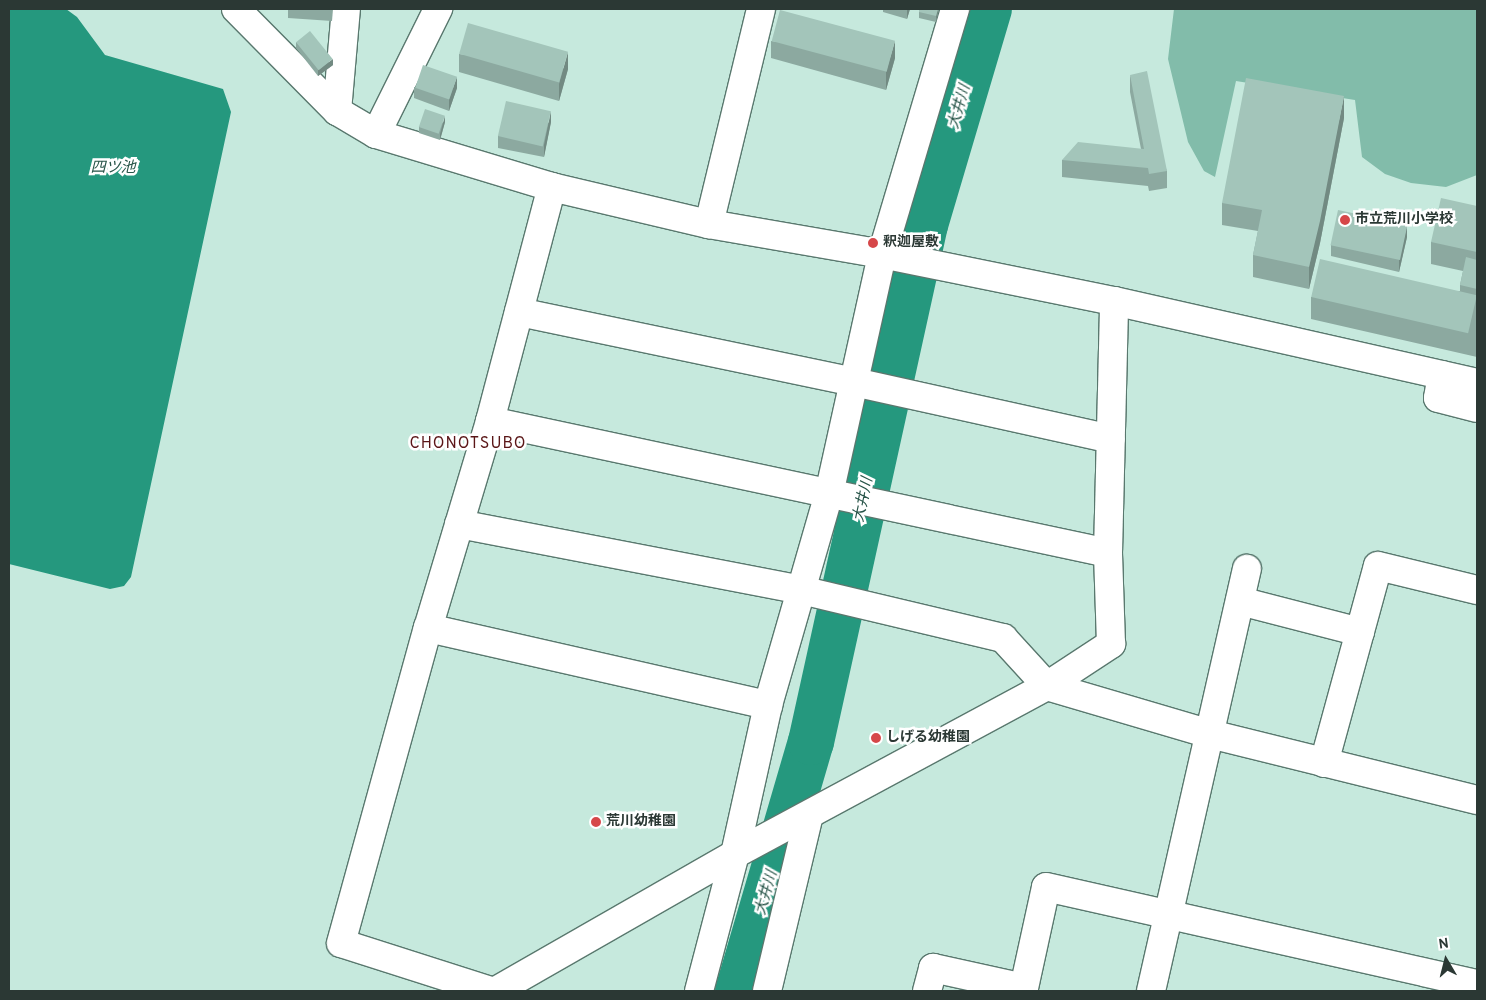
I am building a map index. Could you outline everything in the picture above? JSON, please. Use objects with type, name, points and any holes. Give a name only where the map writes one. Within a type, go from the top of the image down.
[{"type":"street","points":[[236,9],[337,111],[376,134],[552,187],[709,224],[882,254],[1114,300],[1477,383]]},
{"type":"street","points":[[337,111],[346,9]]},
{"type":"street","points":[[376,134],[438,9]]},
{"type":"street","points":[[709,224],[761,9]]},
{"type":"street","points":[[699,991],[735,854],[768,705],[829,494],[882,254],[955,9]]},
{"type":"street","points":[[490,991],[341,943],[428,628],[490,421],[552,187]]},
{"type":"street","points":[[496,991],[735,854],[1047,686],[1111,644],[1108,553],[1114,300]]},
{"type":"street","points":[[519,312],[854,382],[1111,439]]},
{"type":"street","points":[[1442,375],[1438,398],[1477,408]]},
{"type":"street","points":[[490,421],[1108,553]]},
{"type":"street","points":[[459,524],[801,590],[1003,638],[1047,686],[1210,734],[1477,800]]},
{"type":"street","points":[[1324,763],[1378,566],[1477,590]]},
{"type":"street","points":[[1151,991],[1247,569]]},
{"type":"street","points":[[1240,601],[1360,632]]},
{"type":"street","points":[[428,628],[768,705]]},
{"type":"street","points":[[767,991],[810,815]]},
{"type":"street","points":[[927,991],[934,968],[1024,988],[1046,887],[1169,913],[1477,984]]},
{"type":"shaded area","points":[[1174,9],[1477,9],[1477,175],[1446,187],[1411,183],[1385,174],[1362,157],[1355,100],[1236,81],[1215,177],[1204,171],[1188,142],[1168,59]]},
{"type":"water","name":"四ツ池","points":[[9,9],[66,9],[77,17],[105,55],[223,89],[231,112],[131,577],[124,586],[110,589],[9,564]]},
{"type":"building","points":[[919,9],[938,9],[936,16],[919,12]]},
{"type":"building","points":[[780,10],[895,41],[887,72],[772,41]]},
{"type":"building","points":[[468,23],[568,52],[559,82],[459,54]]},
{"type":"building","points":[[310,31],[333,59],[319,70],[296,42]]},
{"type":"building","points":[[423,65],[457,77],[449,99],[415,88]]},
{"type":"building","points":[[1147,71],[1167,171],[1149,174],[1148,168],[1062,160],[1078,142],[1144,149],[1130,75]]},
{"type":"building","points":[[1246,78],[1344,96],[1320,221],[1309,267],[1253,255],[1262,210],[1222,203]]},
{"type":"building","points":[[506,101],[551,111],[543,146],[498,136]]},
{"type":"building","points":[[425,109],[445,116],[439,134],[419,127]]},
{"type":"building","points":[[1441,198],[1477,206],[1477,252],[1431,242]]},
{"type":"building","points":[[1338,210],[1407,225],[1400,260],[1331,245]]},
{"type":"building","points":[[1466,257],[1477,260],[1477,289],[1460,285]]},
{"type":"building","points":[[1320,259],[1477,295],[1468,333],[1311,297]]},
{"type":"waterway","name":"大井川","points":[[738,991],[811,742],[925,225],[989,9]]},
{"type":"place","name":"市立荒川小学校","points":[[1345,220]]},
{"type":"place","name":"釈迦屋敷","points":[[873,243]]},
{"type":"place","name":"しげる幼稚園","points":[[876,738]]},
{"type":"place","name":"荒川幼稚園","points":[[596,822]]},
{"type":"district","name":"CHONOTSUBO","points":[[468,444]]}]
